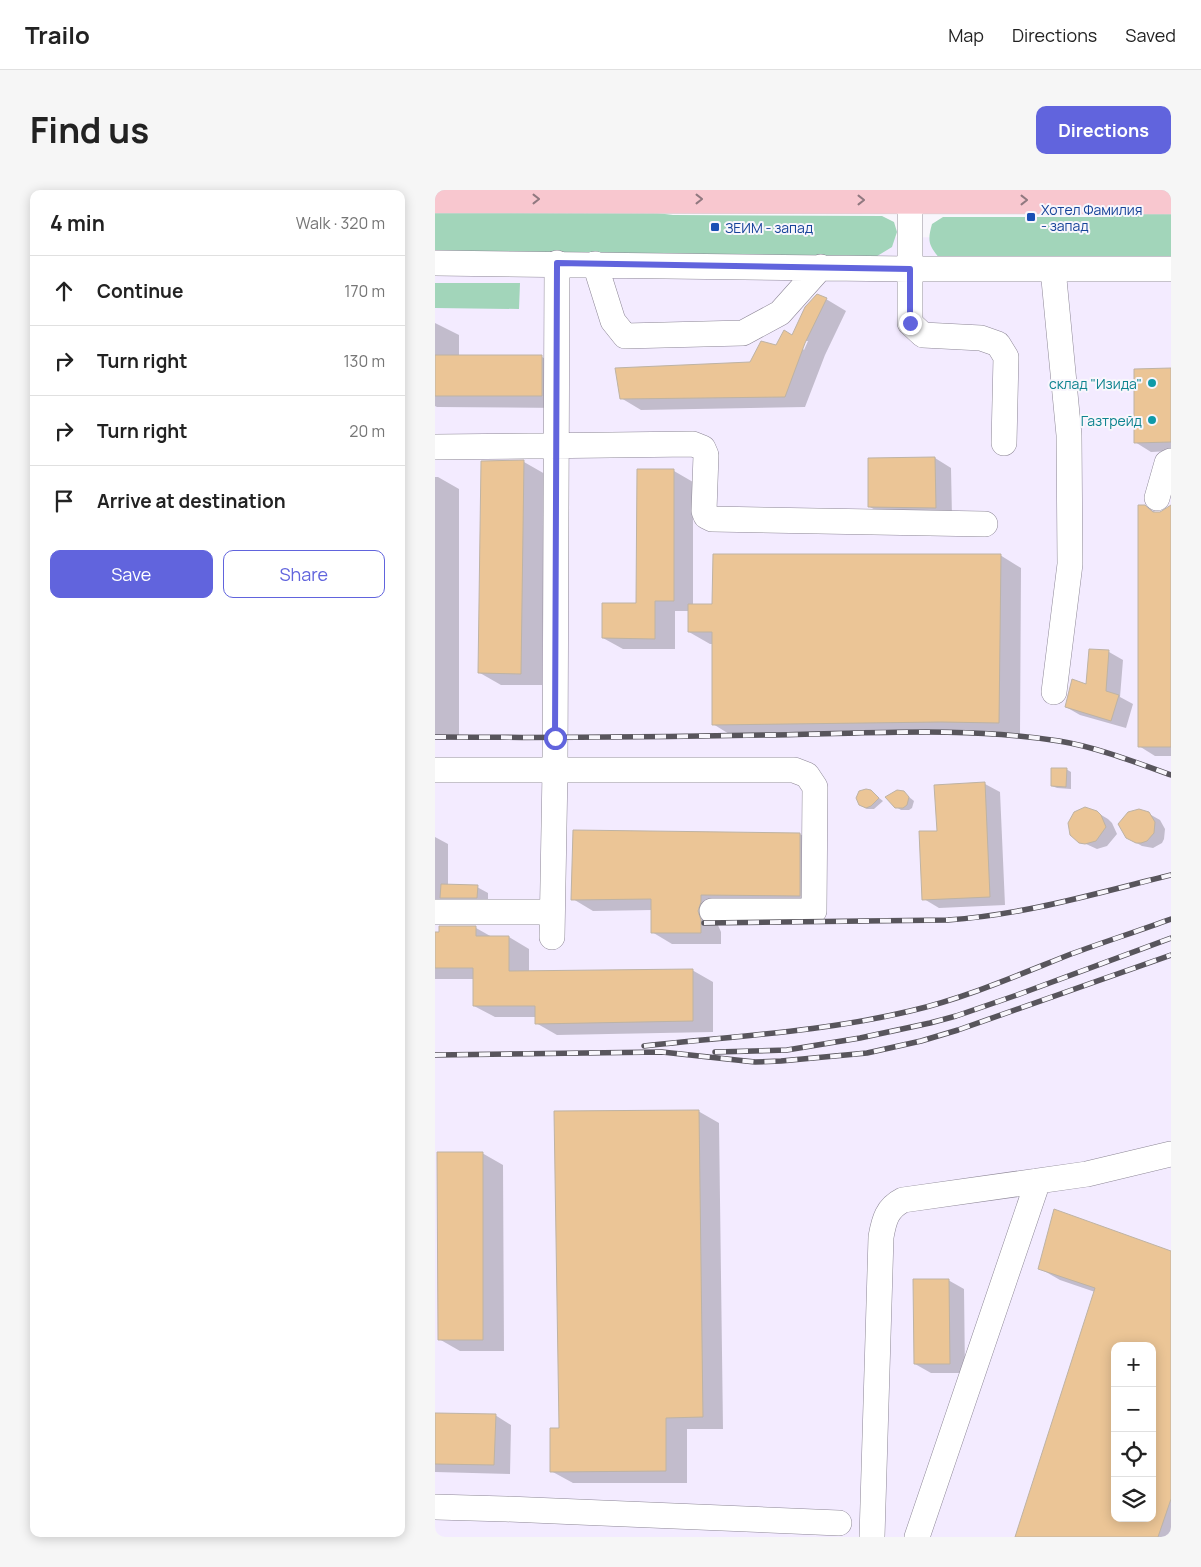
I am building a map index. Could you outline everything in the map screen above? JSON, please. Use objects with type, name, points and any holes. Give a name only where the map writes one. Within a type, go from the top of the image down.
[{"type":"highway","points":[[435,198],[746,195],[910,200],[1107,195],[1171,200]]},
{"type":"street","points":[[910,200],[910,323],[923,335],[981,338],[997,344],[1006,357],[1004,442]]},
{"type":"street","points":[[435,263],[557,263],[910,269],[1171,269]]},
{"type":"street","points":[[551,937],[555,771],[557,263]]},
{"type":"street","points":[[595,264],[613,321],[625,336],[743,333],[780,313],[821,267]]},
{"type":"street","points":[[1053,269],[1069,435],[1070,564],[1054,692]]},
{"type":"street","points":[[435,447],[693,444],[703,448],[706,456],[704,511],[706,516],[712,519],[985,524]]},
{"type":"street","points":[[1157,498],[1167,463],[1171,461]]},
{"type":"street","points":[[435,770],[794,770],[807,775],[815,787],[814,911],[712,911]]},
{"type":"street","points":[[435,912],[552,912]]},
{"type":"street","points":[[872,1537],[881,1237],[888,1212],[894,1204],[903,1200],[1087,1174],[1171,1154]]},
{"type":"street","points":[[917,1537],[1038,1181]]},
{"type":"street","points":[[435,1507],[839,1523]]},
{"type":"shaded area","points":[[435,236],[1171,238],[1171,1537],[435,1537]]},
{"type":"green space","points":[[608,207],[673,215],[882,216],[894,222],[897,232],[892,247],[869,261],[435,254],[435,208]]},
{"type":"green space","points":[[1171,207],[1171,266],[940,259],[931,247],[929,239],[932,224],[943,217],[1104,217]]},
{"type":"green space","points":[[435,283],[520,283],[519,309],[435,308]]},
{"type":"building","points":[[817,294],[827,298],[805,343],[785,397],[620,399],[615,368],[750,362],[761,341],[776,345],[784,330],[792,335],[805,307]]},
{"type":"building","points":[[435,355],[542,355],[542,396],[435,396]]},
{"type":"building","points":[[1171,368],[1171,442],[1134,443],[1134,369]]},
{"type":"building","points":[[935,457],[936,508],[868,507],[868,458]]},
{"type":"building","points":[[524,460],[521,674],[478,673],[481,461]]},
{"type":"building","points":[[637,469],[674,469],[674,601],[655,601],[655,639],[602,638],[602,603],[636,603]]},
{"type":"building","points":[[1138,505],[1145,505],[1153,512],[1160,512],[1171,505],[1171,747],[1138,747]]},
{"type":"building","points":[[713,554],[1001,554],[999,723],[712,725],[712,632],[688,632],[688,604],[712,604]]},
{"type":"building","points":[[1089,649],[1109,650],[1106,691],[1119,695],[1111,721],[1065,707],[1072,679],[1086,684]]},
{"type":"building","points":[[1051,768],[1067,768],[1066,787],[1051,786]]},
{"type":"building","points":[[985,782],[990,897],[922,900],[919,831],[937,831],[934,785]]},
{"type":"building","points":[[871,790],[879,798],[866,808],[859,805],[856,798],[859,791]]},
{"type":"building","points":[[897,790],[904,791],[909,797],[907,805],[903,808],[895,808],[885,797]]},
{"type":"building","points":[[1085,807],[1097,811],[1101,815],[1106,827],[1096,841],[1085,844],[1079,843],[1070,835],[1068,823],[1074,812]]},
{"type":"building","points":[[1139,809],[1149,812],[1155,822],[1154,833],[1147,841],[1136,843],[1126,838],[1118,824],[1128,812]]},
{"type":"building","points":[[573,830],[800,833],[800,896],[701,895],[698,911],[701,920],[701,933],[651,933],[651,899],[571,900]]},
{"type":"building","points":[[441,884],[478,885],[477,898],[440,898]]},
{"type":"building","points":[[439,926],[476,926],[476,936],[509,936],[509,971],[693,969],[693,1021],[535,1024],[535,1006],[473,1006],[473,968],[435,968],[435,932],[439,932]]},
{"type":"building","points":[[699,1110],[703,1417],[666,1418],[666,1471],[550,1472],[550,1428],[559,1428],[554,1111]]},
{"type":"building","points":[[437,1152],[483,1152],[483,1340],[438,1340]]},
{"type":"building","points":[[1054,1209],[1171,1251],[1171,1499],[1158,1537],[1015,1537],[1095,1288],[1038,1269]]},
{"type":"building","points":[[913,1279],[949,1279],[950,1364],[914,1364]]},
{"type":"building","points":[[435,1413],[496,1414],[494,1465],[435,1464]]},
{"type":"railway","points":[[435,737],[643,737],[950,732],[1023,736],[1059,741],[1115,755],[1171,775]]},
{"type":"railway","points":[[704,923],[948,920],[1032,908],[1171,875]]},
{"type":"railway","points":[[644,1046],[811,1029],[877,1018],[931,1006],[972,993],[1071,954],[1171,919]]},
{"type":"railway","points":[[715,1052],[787,1050],[860,1038],[930,1023],[1017,995],[1171,938]]},
{"type":"railway","points":[[435,1055],[662,1052],[755,1062],[867,1053],[921,1041],[958,1030],[1171,955]]},
{"type":"place","name":"Хотел Фамилия - запад","points":[[1031,217]]},
{"type":"place","name":"ЗЕИМ - запад","points":[[715,227]]},
{"type":"place","name":"склад \"Изида\"","points":[[1152,383]]},
{"type":"place","name":"Газтрейд","points":[[1152,420]]},
{"type":"route","points":[[555,738],[557,263],[910,269],[910,323]]}]
